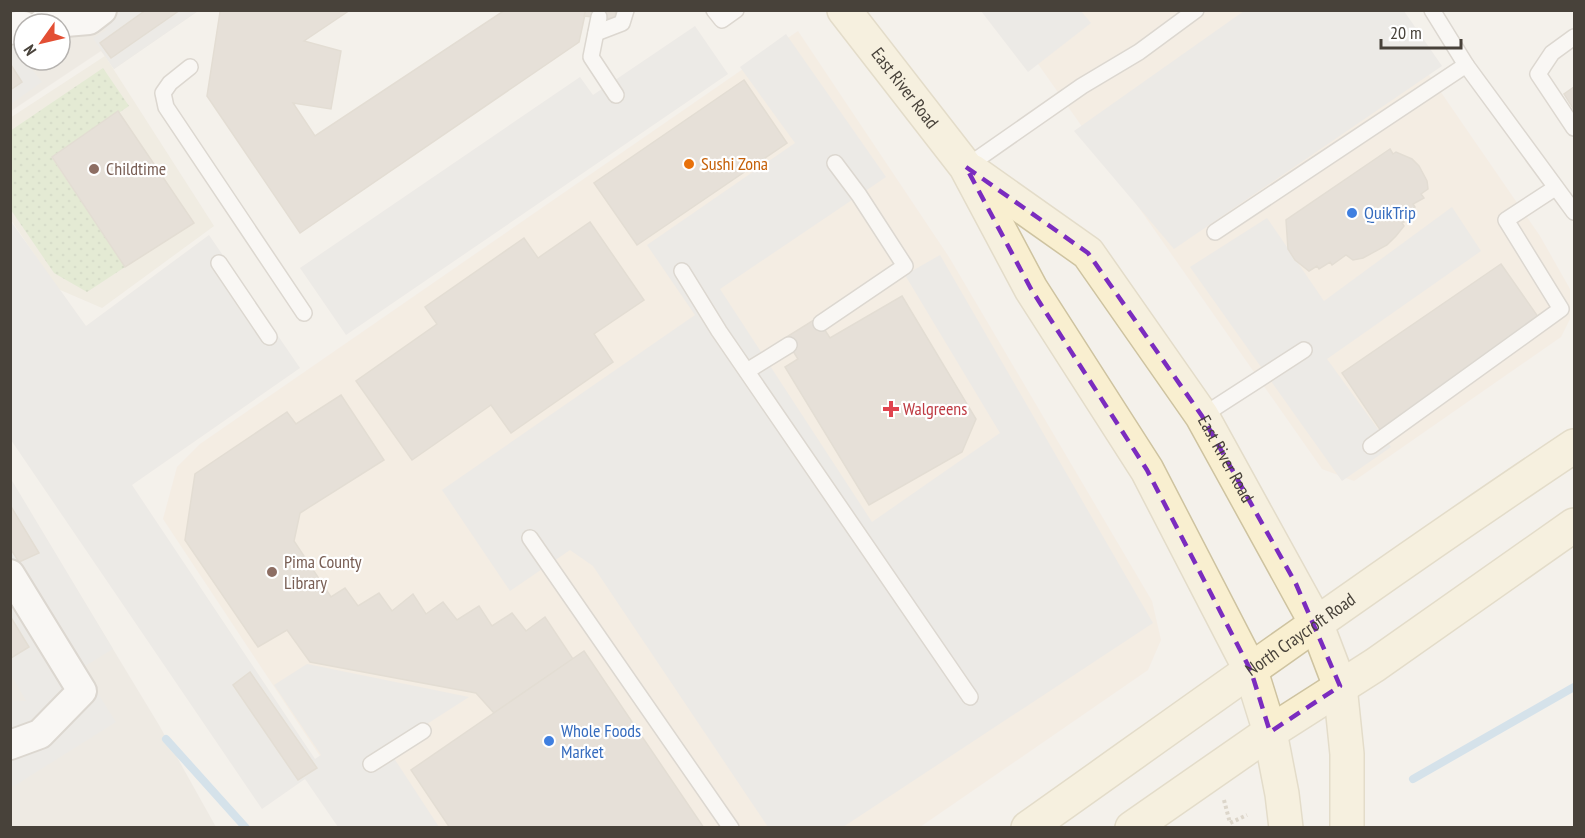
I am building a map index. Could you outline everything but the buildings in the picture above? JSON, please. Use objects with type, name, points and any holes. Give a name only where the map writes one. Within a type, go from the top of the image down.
[{"type":"street","points":[[72,21],[89,20],[102,10]]},
{"type":"street","name":"East River Road","points":[[844,10],[966,167],[1031,289],[1148,470],[1251,671],[1270,732],[1286,828]]},
{"type":"street","name":"East River Road","points":[[966,167],[1088,253],[1202,416],[1316,623],[1340,686],[1347,754],[1347,828]]},
{"type":"street","name":"North Craycroft Road","points":[[1029,828],[1316,623],[1575,446]]},
{"type":"street","points":[[1132,828],[1270,732],[1375,665],[1575,525]]},
{"type":"street","points":[[10,574],[82,691],[40,734],[10,745]]},
{"type":"lane","points":[[596,33],[622,23],[626,10]]},
{"type":"lane","points":[[714,10],[722,20],[736,10]]},
{"type":"lane","points":[[966,167],[1082,86],[1139,52],[1196,10]]},
{"type":"lane","points":[[1432,10],[1466,65],[1575,212]]},
{"type":"lane","points":[[599,17],[591,57],[616,95]]},
{"type":"lane","points":[[1575,37],[1552,53],[1538,74],[1575,128]]},
{"type":"lane","points":[[1215,231],[1466,65]]},
{"type":"lane","points":[[190,67],[170,83],[163,93],[166,107],[304,313]]},
{"type":"lane","points":[[821,322],[905,266],[859,195],[835,163]]},
{"type":"lane","points":[[1371,446],[1561,309],[1506,220],[1555,188]]},
{"type":"lane","points":[[219,263],[269,337]]},
{"type":"lane","points":[[682,272],[970,697]]},
{"type":"lane","points":[[747,371],[789,345]]},
{"type":"lane","points":[[1202,416],[1304,350]]},
{"type":"lane","points":[[530,538],[731,828]]},
{"type":"lane","points":[[371,764],[423,731]]},
{"type":"path","points":[[1223,799],[1229,825],[1247,815]]},
{"type":"highlighted area","points":[[966,167],[1088,253],[1202,416],[1296,584],[1340,686],[1270,732],[1251,671],[1147,470],[1031,289]]},
{"type":"shaded area","points":[[11,11],[198,11],[114,69],[101,51],[72,70],[72,12],[12,12],[12,72],[70,72],[11,111]]},
{"type":"shaded area","points":[[11,11],[198,11],[114,69],[93,38],[106,30],[103,24],[72,24],[72,12],[12,12],[12,72],[34,72],[42,82],[11,104]]},
{"type":"shaded area","points":[[981,11],[1081,11],[1091,23],[1028,72]]},
{"type":"shaded area","points":[[1001,11],[1385,11],[1540,236],[1570,289],[1570,319],[1561,337],[1354,481],[1322,469]]},
{"type":"shaded area","points":[[1244,11],[1404,11],[1442,66],[1174,249],[1074,131]]},
{"type":"shaded area","points":[[695,26],[728,74],[346,335],[300,268],[580,77],[593,95]]},
{"type":"shaded area","points":[[798,31],[949,257],[1152,601],[1161,640],[1148,670],[920,827],[367,827],[163,519],[177,467],[200,444]]},
{"type":"shaded area","points":[[786,34],[886,177],[720,289],[872,522],[1000,433],[905,275],[940,255],[1153,623],[843,827],[768,827],[593,566],[570,550],[510,591],[442,490],[695,315],[647,245],[795,143],[740,67]]},
{"type":"shaded area","name":"Childtime","points":[[105,56],[214,226],[102,308],[58,289],[11,220],[10,118]]},
{"type":"shaded area","points":[[1452,207],[1481,251],[1327,359],[1391,447],[1342,481],[1190,267],[1267,218],[1324,301]]},
{"type":"shaded area","points":[[10,220],[86,326],[209,235],[300,368],[132,485],[315,759],[321,755],[274,685],[307,664],[469,697],[388,749],[439,827],[338,827],[305,779],[262,809],[11,440]]},
{"type":"shaded area","points":[[10,479],[159,725],[216,827],[11,827]]},
{"type":"shaded area","points":[[11,479],[113,649],[82,668],[116,722],[11,788],[11,700],[26,701],[11,675]]},
{"type":"green space","points":[[103,68],[129,106],[52,158],[125,267],[87,292],[54,273],[11,210],[10,131]]},
{"type":"waterway","points":[[1413,779],[1574,687]]},
{"type":"waterway","points":[[166,739],[246,828]]},
{"type":"place","name":"Sushi Zona","points":[[689,164]]},
{"type":"place","name":"Childtime","points":[[94,169]]},
{"type":"place","name":"QuikTrip","points":[[1352,213]]},
{"type":"place","name":"Walgreens","points":[[891,409]]},
{"type":"place","name":"Pima County Library","points":[[272,572]]},
{"type":"place","name":"Whole Foods Market","points":[[549,741]]}]
